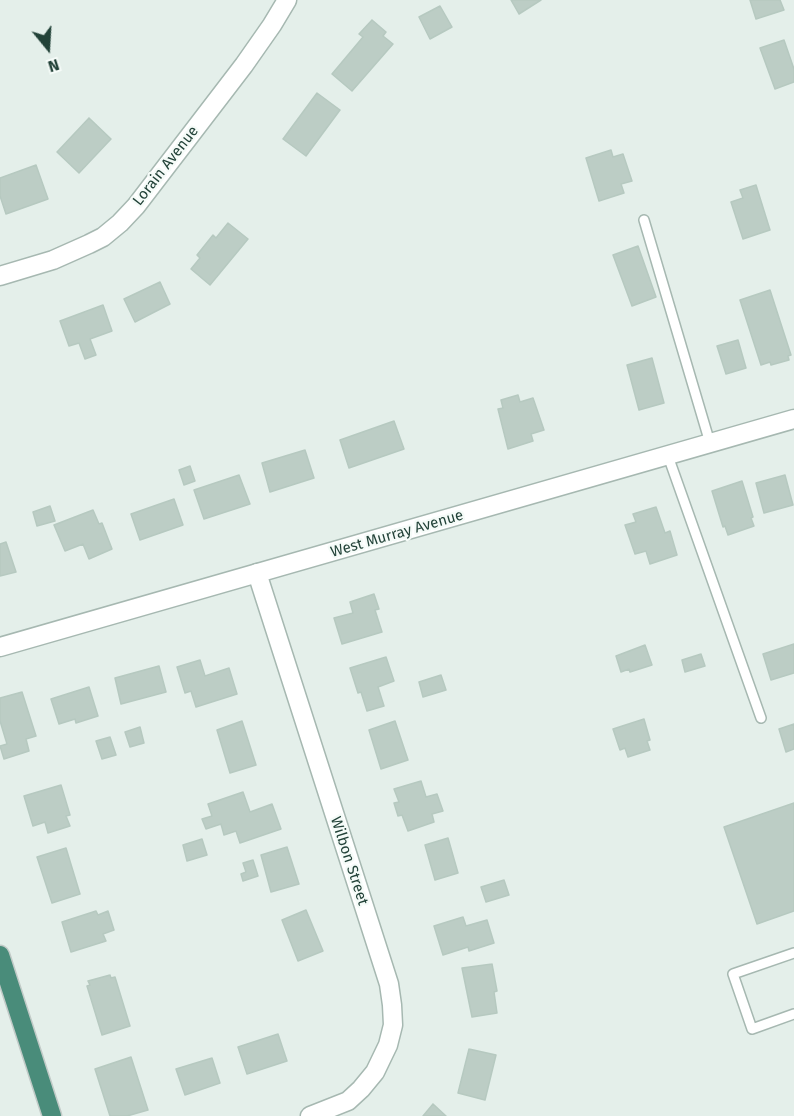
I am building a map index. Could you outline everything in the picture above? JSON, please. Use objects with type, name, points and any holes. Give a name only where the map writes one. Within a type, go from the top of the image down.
[{"type":"highway","points":[[0,955],[52,1116]]},
{"type":"street","name":"Lorain Avenue","points":[[0,276],[53,260],[103,237],[120,223],[136,206],[244,65],[287,0]]},
{"type":"street","name":"West Murray Avenue","points":[[0,647],[794,419]]},
{"type":"street","name":"Wilbon Street","points":[[257,573],[389,984],[393,1005],[393,1025],[388,1045],[375,1072],[348,1101],[331,1110],[310,1116]]},
{"type":"lane","points":[[644,220],[710,443]]},
{"type":"lane","points":[[668,456],[761,718]]},
{"type":"lane","points":[[794,953],[733,974],[752,1029],[794,1014]]},
{"type":"building","points":[[511,0],[541,0],[519,14]]},
{"type":"building","points":[[750,0],[780,0],[784,10],[756,19]]},
{"type":"building","points":[[440,6],[452,27],[430,39],[419,17]]},
{"type":"building","points":[[372,20],[386,32],[383,36],[393,44],[352,91],[332,74],[363,37],[359,34]]},
{"type":"building","points":[[784,40],[794,69],[794,82],[775,89],[760,48]]},
{"type":"building","points":[[317,93],[340,110],[306,156],[283,139]]},
{"type":"building","points":[[89,118],[111,139],[79,173],[57,152]]},
{"type":"building","points":[[611,150],[613,157],[623,154],[632,181],[621,184],[624,193],[599,201],[586,158]]},
{"type":"building","points":[[36,165],[48,199],[6,214],[0,196],[0,178]]},
{"type":"building","points":[[756,185],[770,230],[743,239],[731,202],[743,198],[740,190]]},
{"type":"building","points":[[228,223],[248,239],[210,285],[191,269],[200,258],[197,255],[213,235],[216,238]]},
{"type":"building","points":[[638,246],[656,297],[632,306],[613,255]]},
{"type":"building","points":[[160,282],[170,304],[135,322],[124,299]]},
{"type":"building","points":[[770,290],[791,355],[788,356],[789,360],[761,365],[740,300]]},
{"type":"building","points":[[103,305],[112,331],[90,339],[96,355],[85,359],[79,343],[69,346],[60,321]]},
{"type":"building","points":[[738,340],[746,368],[726,374],[717,346]]},
{"type":"building","points":[[652,358],[664,403],[639,410],[627,365]]},
{"type":"building","points":[[518,395],[520,402],[533,398],[544,430],[531,434],[533,441],[508,449],[498,409],[503,408],[501,400]]},
{"type":"building","points":[[394,421],[404,449],[349,468],[340,440]]},
{"type":"building","points":[[305,450],[314,478],[270,492],[262,463]]},
{"type":"building","points":[[190,466],[195,481],[184,485],[179,470]]},
{"type":"building","points":[[239,475],[250,504],[204,519],[194,490]]},
{"type":"building","points":[[785,475],[793,505],[764,513],[756,483]]},
{"type":"building","points":[[742,481],[754,526],[728,535],[725,526],[723,527],[712,491]]},
{"type":"building","points":[[174,499],[183,525],[140,540],[131,514]]},
{"type":"building","points":[[50,506],[55,521],[37,526],[33,512]]},
{"type":"building","points":[[656,507],[665,533],[670,531],[677,555],[650,564],[646,551],[635,554],[625,525],[636,522],[633,514]]},
{"type":"building","points":[[93,510],[99,524],[102,523],[112,549],[89,559],[83,544],[65,551],[54,525]]},
{"type":"building","points":[[6,542],[16,572],[0,576],[0,544]]},
{"type":"building","points":[[374,594],[379,609],[375,610],[382,632],[342,644],[334,618],[353,613],[350,602]]},
{"type":"building","points":[[794,644],[794,673],[771,680],[763,654]]},
{"type":"building","points":[[645,645],[652,665],[630,672],[629,669],[621,672],[616,656]]},
{"type":"building","points":[[701,654],[705,666],[685,672],[682,660]]},
{"type":"building","points":[[386,657],[394,681],[378,687],[384,706],[367,711],[350,668]]},
{"type":"building","points":[[200,660],[205,676],[229,668],[237,694],[196,707],[191,691],[185,693],[177,667]]},
{"type":"building","points":[[159,666],[166,692],[121,704],[115,678]]},
{"type":"building","points":[[441,675],[446,690],[423,697],[419,682]]},
{"type":"building","points":[[89,687],[98,716],[76,723],[75,719],[59,724],[51,699]]},
{"type":"building","points":[[22,692],[36,736],[26,739],[29,751],[4,759],[0,746],[7,744],[0,721],[0,698]]},
{"type":"building","points":[[644,719],[650,740],[647,741],[650,750],[628,757],[625,748],[620,750],[613,729]]},
{"type":"building","points":[[242,721],[256,765],[230,773],[217,730]]},
{"type":"building","points":[[395,721],[408,760],[381,769],[369,730]]},
{"type":"building","points":[[794,724],[794,749],[786,752],[779,729]]},
{"type":"building","points":[[140,727],[144,743],[130,747],[125,732]]},
{"type":"building","points":[[110,737],[116,755],[102,759],[96,741]]},
{"type":"building","points":[[421,781],[426,797],[437,794],[443,811],[432,814],[434,822],[408,831],[402,815],[398,816],[394,803],[399,802],[394,789]]},
{"type":"building","points":[[61,785],[70,815],[66,816],[70,826],[48,833],[45,822],[33,826],[24,796]]},
{"type":"building","points":[[243,792],[250,812],[272,804],[281,829],[240,843],[236,831],[224,835],[221,824],[206,829],[202,819],[212,816],[208,804]]},
{"type":"building","points":[[794,803],[794,911],[757,924],[724,827]]},
{"type":"building","points":[[448,838],[458,873],[435,880],[425,845]]},
{"type":"building","points":[[202,839],[207,855],[187,861],[183,845]]},
{"type":"building","points":[[287,847],[299,884],[271,892],[261,855]]},
{"type":"building","points":[[66,848],[80,894],[52,903],[37,857]]},
{"type":"building","points":[[253,860],[258,876],[243,881],[241,874],[246,872],[243,863]]},
{"type":"building","points":[[504,880],[509,895],[486,902],[481,887]]},
{"type":"building","points":[[306,910],[323,951],[298,961],[282,920]]},
{"type":"building","points":[[96,911],[98,915],[108,911],[114,930],[103,934],[106,941],[71,952],[62,922]]},
{"type":"building","points":[[463,917],[466,926],[487,920],[494,943],[469,951],[468,947],[443,955],[434,926]]},
{"type":"building","points":[[492,964],[497,991],[494,992],[497,1013],[472,1017],[462,968]]},
{"type":"building","points":[[110,975],[111,978],[115,977],[130,1026],[102,1035],[87,986],[90,985],[88,981]]},
{"type":"building","points":[[278,1034],[287,1061],[247,1074],[238,1047]]},
{"type":"building","points":[[469,1049],[496,1055],[485,1100],[458,1093]]},
{"type":"building","points":[[131,1057],[148,1110],[127,1116],[110,1116],[95,1069]]},
{"type":"building","points":[[212,1058],[220,1083],[185,1095],[176,1069]]},
{"type":"building","points":[[433,1104],[446,1116],[423,1116]]}]
